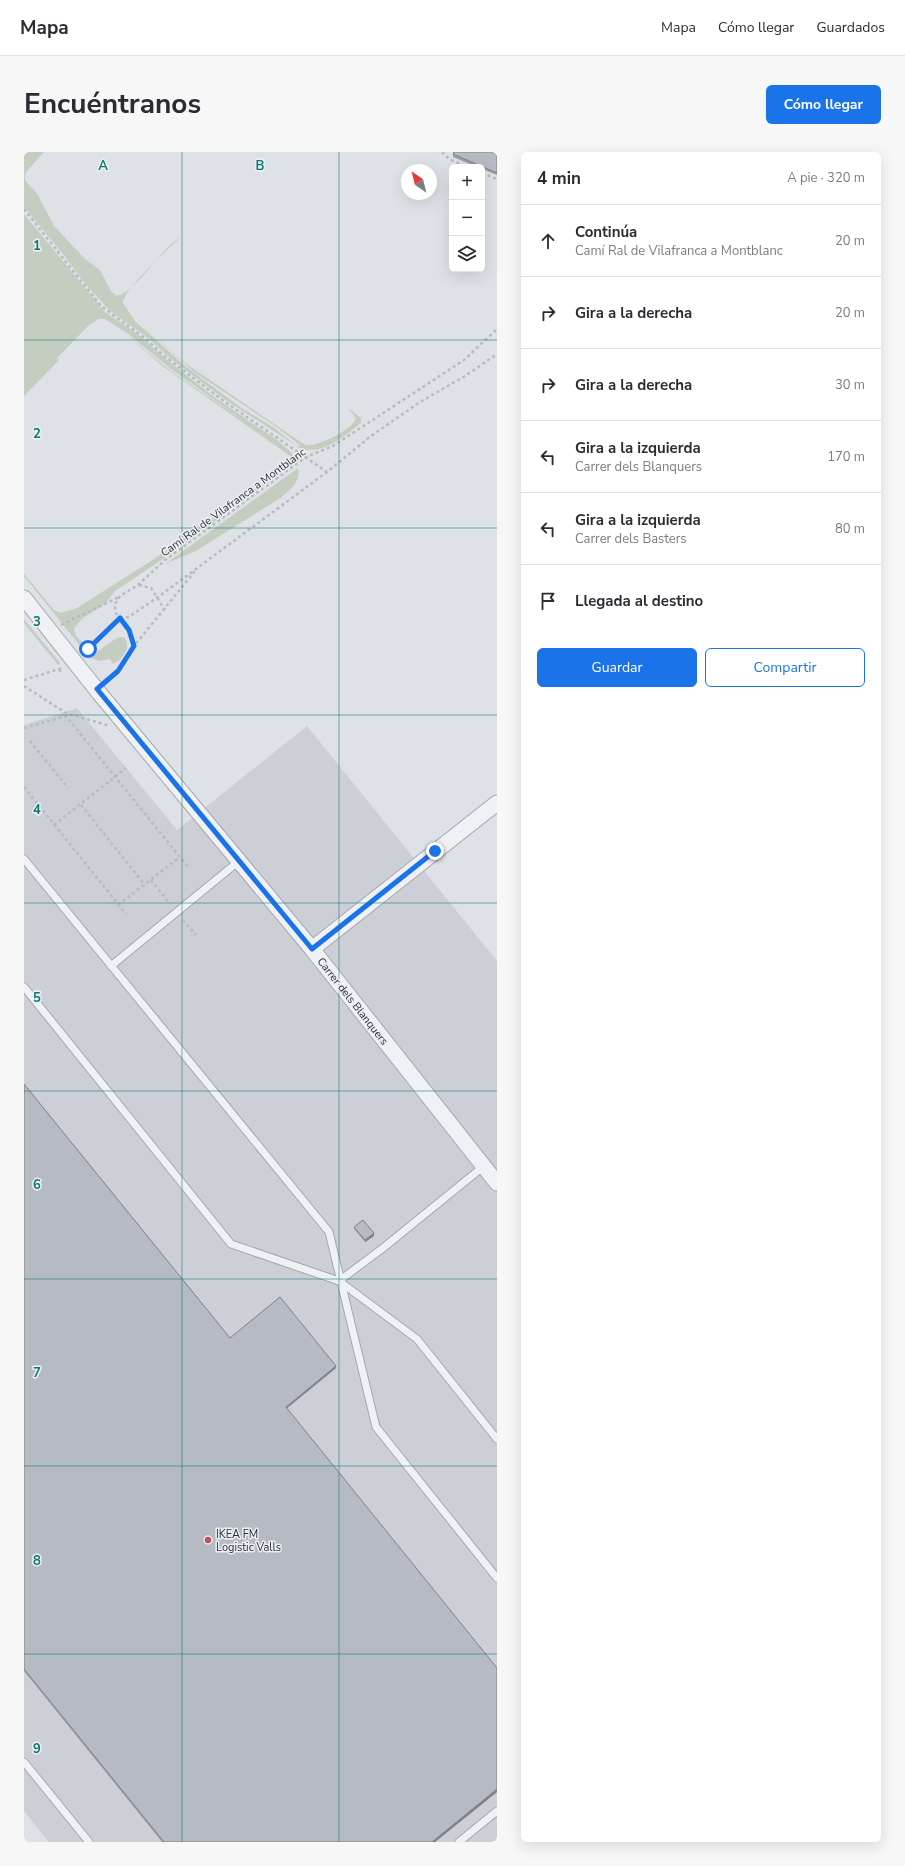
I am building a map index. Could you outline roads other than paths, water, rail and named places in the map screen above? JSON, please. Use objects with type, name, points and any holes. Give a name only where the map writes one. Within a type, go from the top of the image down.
[{"type":"street","name":"Carrer dels Blanquers","points":[[24,598],[492,1171]]},
{"type":"street","points":[[312,949],[497,802]]},
{"type":"lane","points":[[24,859],[329,1232],[376,1427],[497,1578]]},
{"type":"lane","points":[[111,966],[239,861]]},
{"type":"lane","points":[[24,988],[231,1244],[340,1281],[416,1339],[497,1439]]},
{"type":"lane","points":[[340,1281],[383,1248],[492,1171]]},
{"type":"lane","points":[[24,1762],[89,1842]]},
{"type":"lane","points":[[459,1842],[497,1811]]},
{"type":"place","name":"IKEA FM Logistic Valls","points":[[208,1540]]}]
